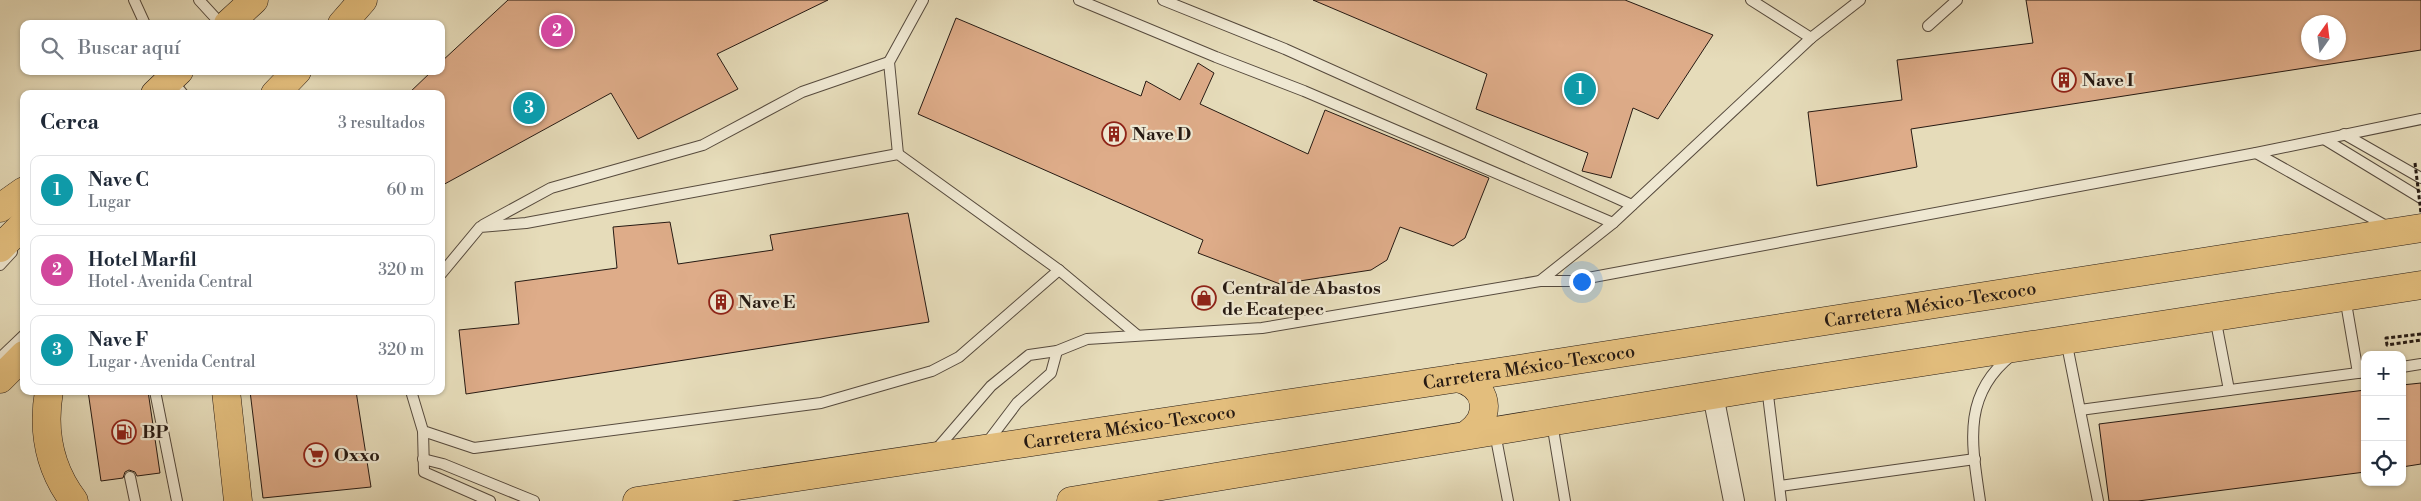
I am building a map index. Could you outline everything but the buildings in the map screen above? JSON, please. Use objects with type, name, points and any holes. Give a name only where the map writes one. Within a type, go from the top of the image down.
[{"type":"highway","points":[[232,20],[254,0]]},
{"type":"highway","points":[[346,20],[363,0]]},
{"type":"highway","points":[[279,90],[293,75]]},
{"type":"highway","points":[[0,208],[20,194]]},
{"type":"highway","name":"Carretera México-Texcoco","points":[[637,501],[1512,370],[2408,230]]},
{"type":"highway","points":[[1071,501],[1539,422],[2421,285]]},
{"type":"highway","points":[[0,379],[20,359]]},
{"type":"highway","points":[[1512,370],[1501,384],[1501,402],[1510,417],[1539,422]]},
{"type":"highway","points":[[1458,378],[1475,386],[1484,402],[1481,421],[1468,434]]},
{"type":"highway","points":[[49,395],[46,421],[50,457],[56,473],[74,501]]},
{"type":"highway","points":[[226,395],[238,501]]},
{"type":"street","points":[[1713,395],[1734,501]]},
{"type":"lane","points":[[134,0],[143,20]]},
{"type":"lane","points":[[199,0],[217,20]]},
{"type":"lane","points":[[898,154],[889,62],[923,0]]},
{"type":"lane","points":[[1163,0],[1303,57],[1632,205]]},
{"type":"lane","points":[[1751,0],[1811,38]]},
{"type":"lane","points":[[1928,26],[1957,0]]},
{"type":"lane","points":[[1086,1],[1216,58],[1304,91],[1613,223]]},
{"type":"lane","points":[[1540,281],[1613,223],[1811,38],[1854,1]]},
{"type":"lane","points":[[445,269],[480,227],[551,188],[703,145],[802,92],[889,62]]},
{"type":"lane","points":[[930,457],[994,384],[1029,355],[1057,351],[1087,339],[1262,328],[1540,281],[1572,280],[2256,153],[2421,119]]},
{"type":"lane","points":[[2344,134],[2421,178]]},
{"type":"lane","points":[[2324,139],[2421,198]]},
{"type":"lane","points":[[2256,153],[2408,230]]},
{"type":"lane","points":[[480,227],[526,223],[898,154],[1059,270],[1137,335]]},
{"type":"lane","points":[[0,265],[14,239]]},
{"type":"lane","points":[[423,431],[474,448],[822,403],[932,371],[959,357],[1059,270]]},
{"type":"lane","points":[[2080,410],[2361,372],[2345,297]]},
{"type":"lane","points":[[2215,317],[2229,390]]},
{"type":"lane","points":[[0,358],[20,339]]},
{"type":"lane","points":[[2066,340],[2098,501]]},
{"type":"lane","points":[[1980,501],[1972,432],[1978,399],[1994,372],[2004,362],[2027,346]]},
{"type":"lane","points":[[982,449],[1002,421],[1019,402],[1051,373],[1057,351]]},
{"type":"lane","points":[[2406,366],[2421,364]]},
{"type":"lane","points":[[1767,386],[1781,501]]},
{"type":"lane","points":[[156,395],[177,501]]},
{"type":"lane","points":[[412,395],[423,431],[424,472],[490,501]]},
{"type":"lane","points":[[1539,422],[1565,501]]},
{"type":"lane","points":[[1495,430],[1508,501]]},
{"type":"lane","points":[[423,459],[534,501]]},
{"type":"lane","points":[[1780,486],[1975,459]]},
{"type":"lane","points":[[130,477],[135,501]]},
{"type":"path","points":[[2415,163],[2421,213]]},
{"type":"path","points":[[2421,334],[2386,338],[2387,345],[2421,340]]},
{"type":"place","name":"Hotel Marfil","points":[[557,31]]},
{"type":"place","name":"Nave I","points":[[2064,80]]},
{"type":"place","name":"Nave C","points":[[1580,89]]},
{"type":"place","name":"Nave F","points":[[529,108]]},
{"type":"place","name":"Nave D","points":[[1114,134]]},
{"type":"place","name":"Central de Abastos de Ecatepec","points":[[1204,298]]},
{"type":"place","name":"Nave E","points":[[721,302]]},
{"type":"place","name":"BP","points":[[124,432]]},
{"type":"place","name":"Oxxo","points":[[316,455]]}]
